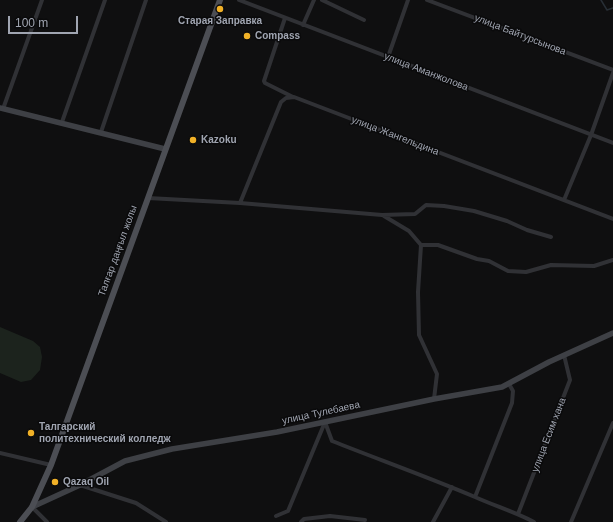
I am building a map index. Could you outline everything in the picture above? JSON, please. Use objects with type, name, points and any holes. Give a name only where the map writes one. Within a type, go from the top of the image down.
[{"type":"main road","name":"Талғар даңғыл жолы","points":[[20,522],[32,507],[51,465],[220,0]]},
{"type":"street","points":[[42,0],[2,108],[165,149]]},
{"type":"street","points":[[62,122],[105,0]]},
{"type":"street","points":[[101,132],[146,0]]},
{"type":"street","name":"улица Аманжолова","points":[[239,0],[613,143]]},
{"type":"street","points":[[304,25],[314,0]]},
{"type":"street","points":[[322,0],[364,20]]},
{"type":"street","points":[[388,57],[408,0]]},
{"type":"street","name":"улица Байтурсынова","points":[[427,0],[613,72]]},
{"type":"street","name":"улица Жангельдина","points":[[286,18],[264,81],[265,83],[294,97],[613,219]]},
{"type":"street","points":[[564,200],[591,135],[613,72]]},
{"type":"street","points":[[240,203],[281,102],[286,98],[294,97]]},
{"type":"street","points":[[148,198],[240,203],[382,216],[415,214],[426,205],[444,206],[474,211],[507,221],[527,230],[551,236]]},
{"type":"street","points":[[382,216],[409,231],[422,245],[438,245],[477,259],[489,261],[508,271],[526,272],[551,265],[594,266],[613,260]]},
{"type":"street","points":[[422,245],[418,292],[419,335],[437,374],[434,399]]},
{"type":"street","name":"улица Тулебаева","points":[[32,507],[80,485],[125,461],[172,449],[277,432],[434,399],[502,387],[564,355],[613,333]]},
{"type":"street","name":"улица Есим хана","points":[[518,514],[570,380],[564,355]]},
{"type":"street","points":[[475,497],[512,403],[513,391],[508,384]]},
{"type":"street","points":[[325,422],[332,441],[452,487],[534,522]]},
{"type":"street","points":[[276,516],[288,511],[325,422]]},
{"type":"street","points":[[571,522],[613,423]]},
{"type":"street","points":[[0,453],[51,465]]},
{"type":"street","points":[[80,485],[136,503],[166,522]]},
{"type":"street","points":[[433,522],[452,487]]},
{"type":"street","points":[[32,507],[47,522]]},
{"type":"street","points":[[301,522],[304,519],[330,516],[365,520]]},
{"type":"shaded area","points":[[0,327],[33,341],[40,347],[42,357],[40,370],[31,380],[21,382],[0,373]]},
{"type":"waterway","points":[[601,0],[607,10],[613,8]]},
{"type":"place","name":"Старая Заправка","points":[[220,9]]},
{"type":"place","name":"Compass","points":[[247,36]]},
{"type":"place","name":"Kazoku","points":[[193,140]]},
{"type":"place","name":"Талгарский политехнический колледж","points":[[31,433]]},
{"type":"place","name":"Qazaq Oil","points":[[55,482]]}]
